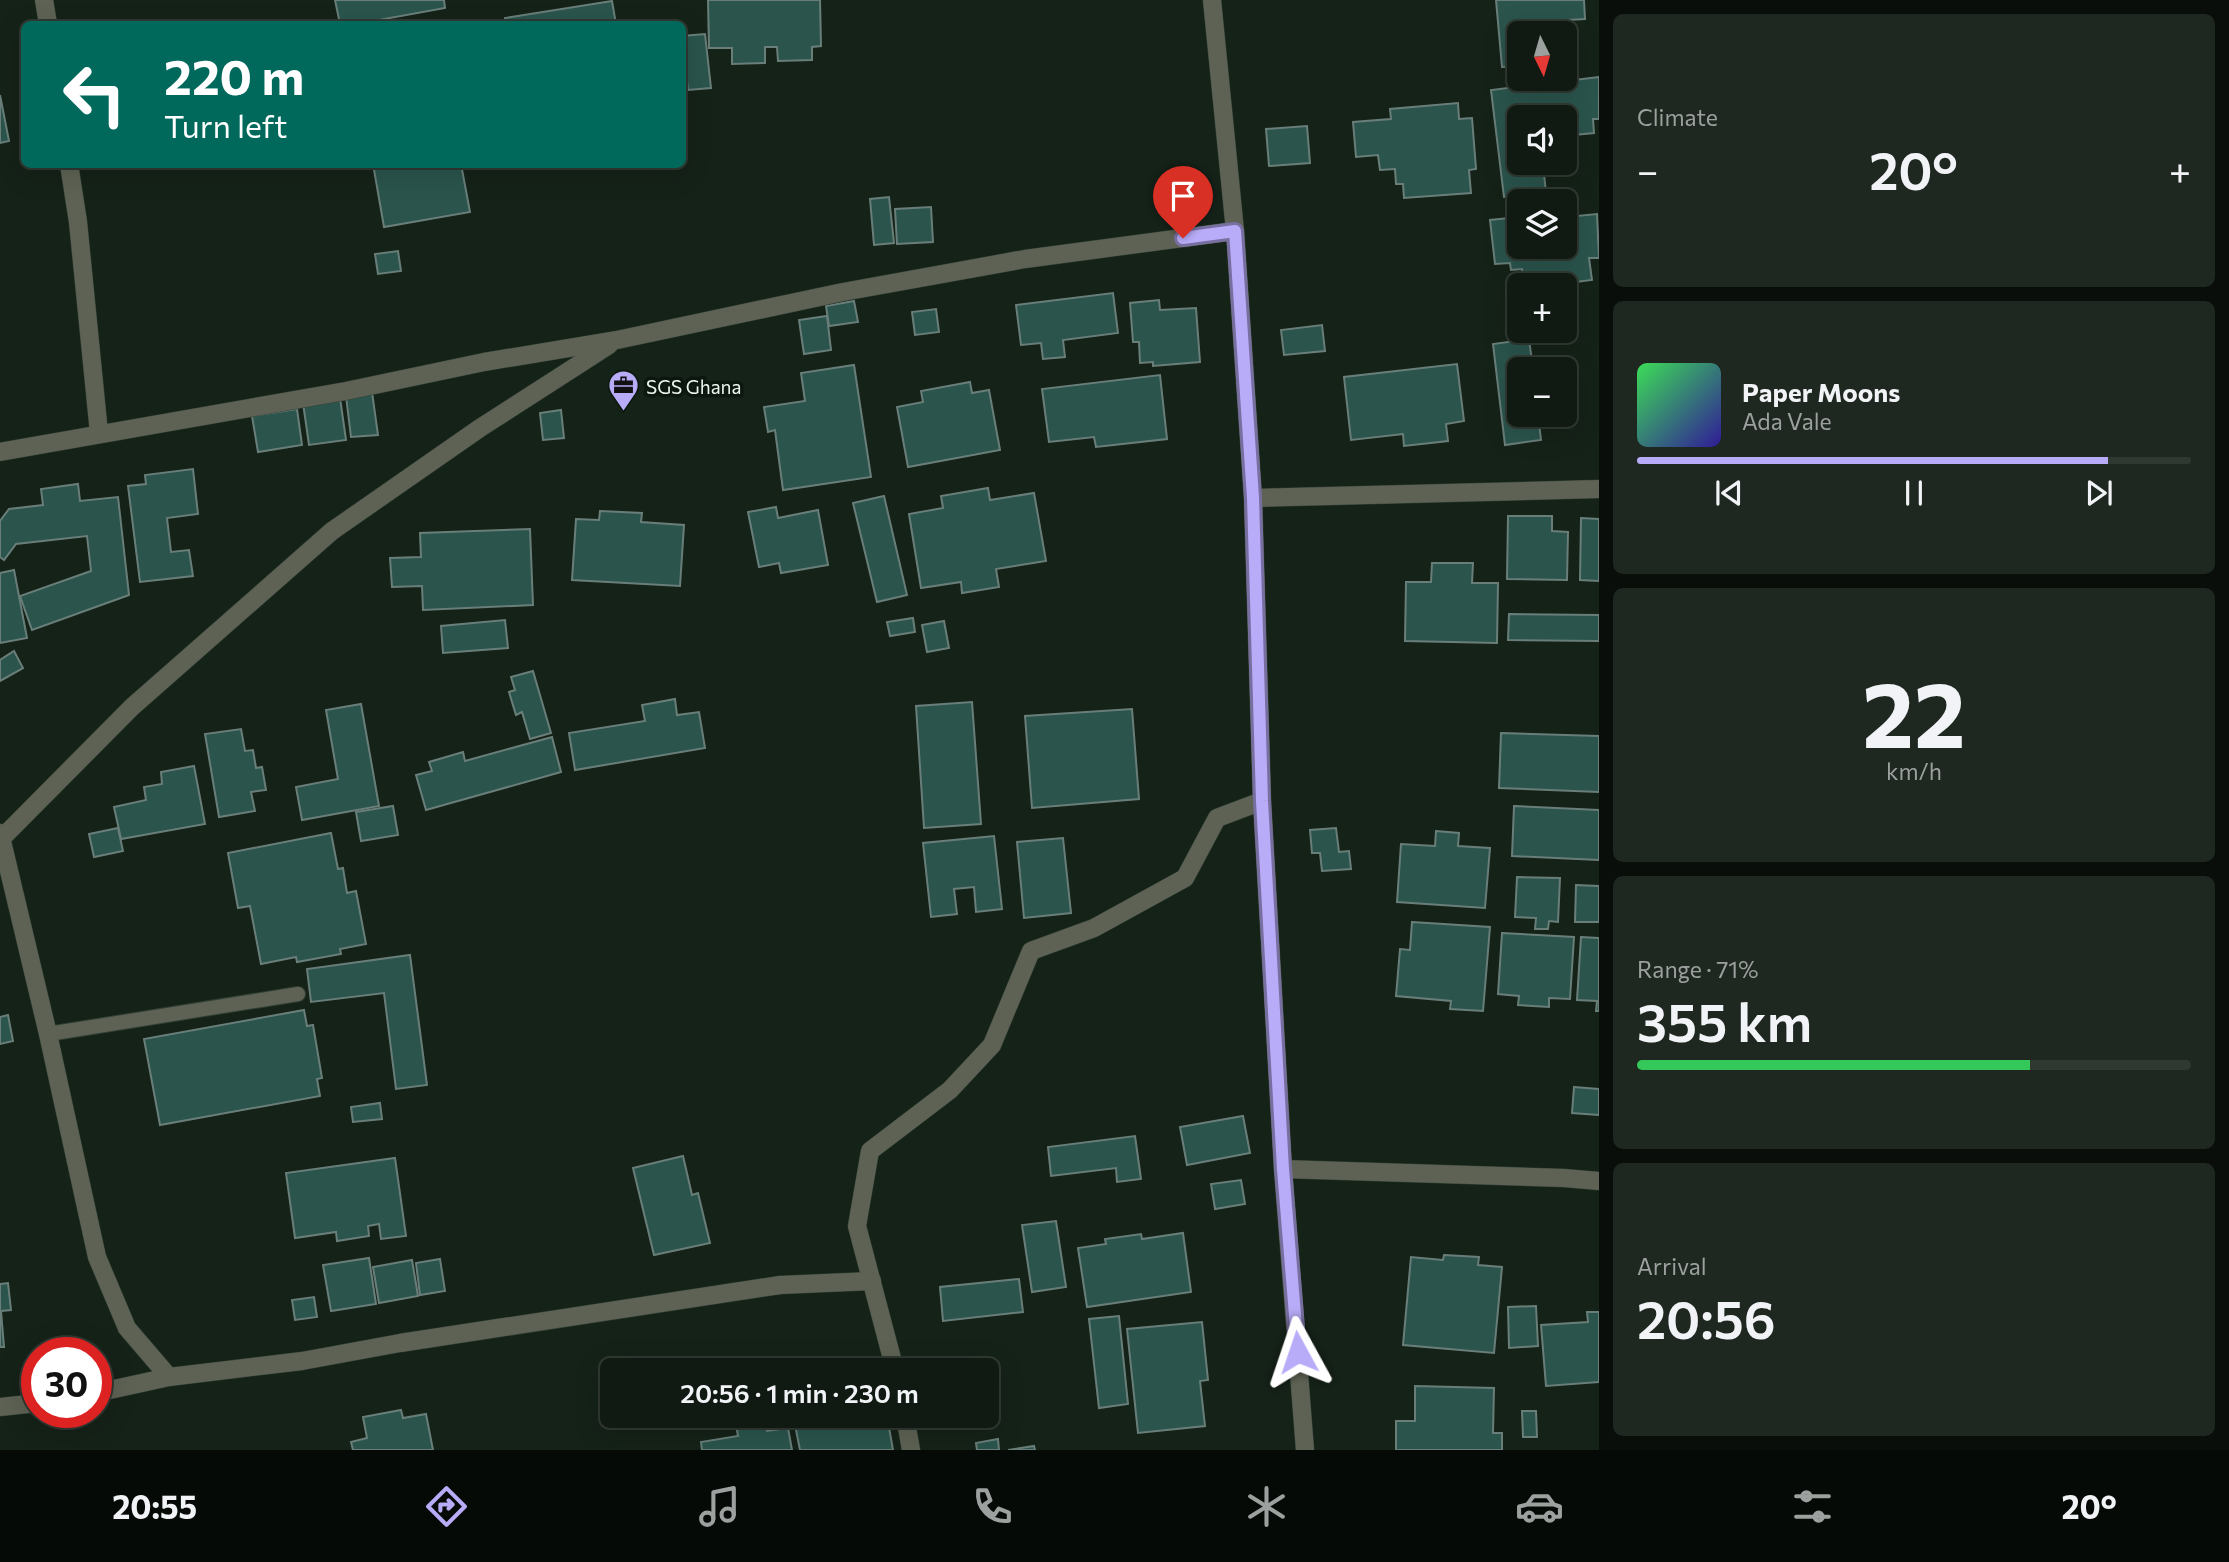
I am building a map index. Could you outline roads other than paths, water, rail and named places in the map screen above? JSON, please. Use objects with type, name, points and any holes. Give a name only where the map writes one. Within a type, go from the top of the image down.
[{"type":"street","points":[[44,0],[48,21]]},
{"type":"street","points":[[1212,0],[1235,231],[1253,498],[1262,801],[1283,1169],[1305,1450]]},
{"type":"street","points":[[70,168],[78,222],[99,433]]},
{"type":"street","points":[[0,452],[199,418],[484,362],[617,340],[843,292],[1026,259],[1235,231]]},
{"type":"street","points":[[169,1377],[127,1328],[97,1257],[1,837],[132,707],[331,531],[480,428],[617,340]]},
{"type":"street","points":[[1253,498],[1599,489]]},
{"type":"street","points":[[892,1358],[857,1226],[870,1151],[950,1090],[992,1045],[1031,951],[1094,928],[1185,878],[1217,818],[1262,801]]},
{"type":"street","points":[[1283,1169],[1599,1181]]},
{"type":"street","points":[[112,1389],[169,1377],[302,1361],[400,1343],[780,1285],[873,1281]]},
{"type":"street","points":[[0,1407],[21,1405]]},
{"type":"street","points":[[907,1428],[911,1450]]},
{"type":"lane","points":[[48,1034],[298,994]]},
{"type":"place","name":"SGS Ghana","points":[[623,413]]}]
